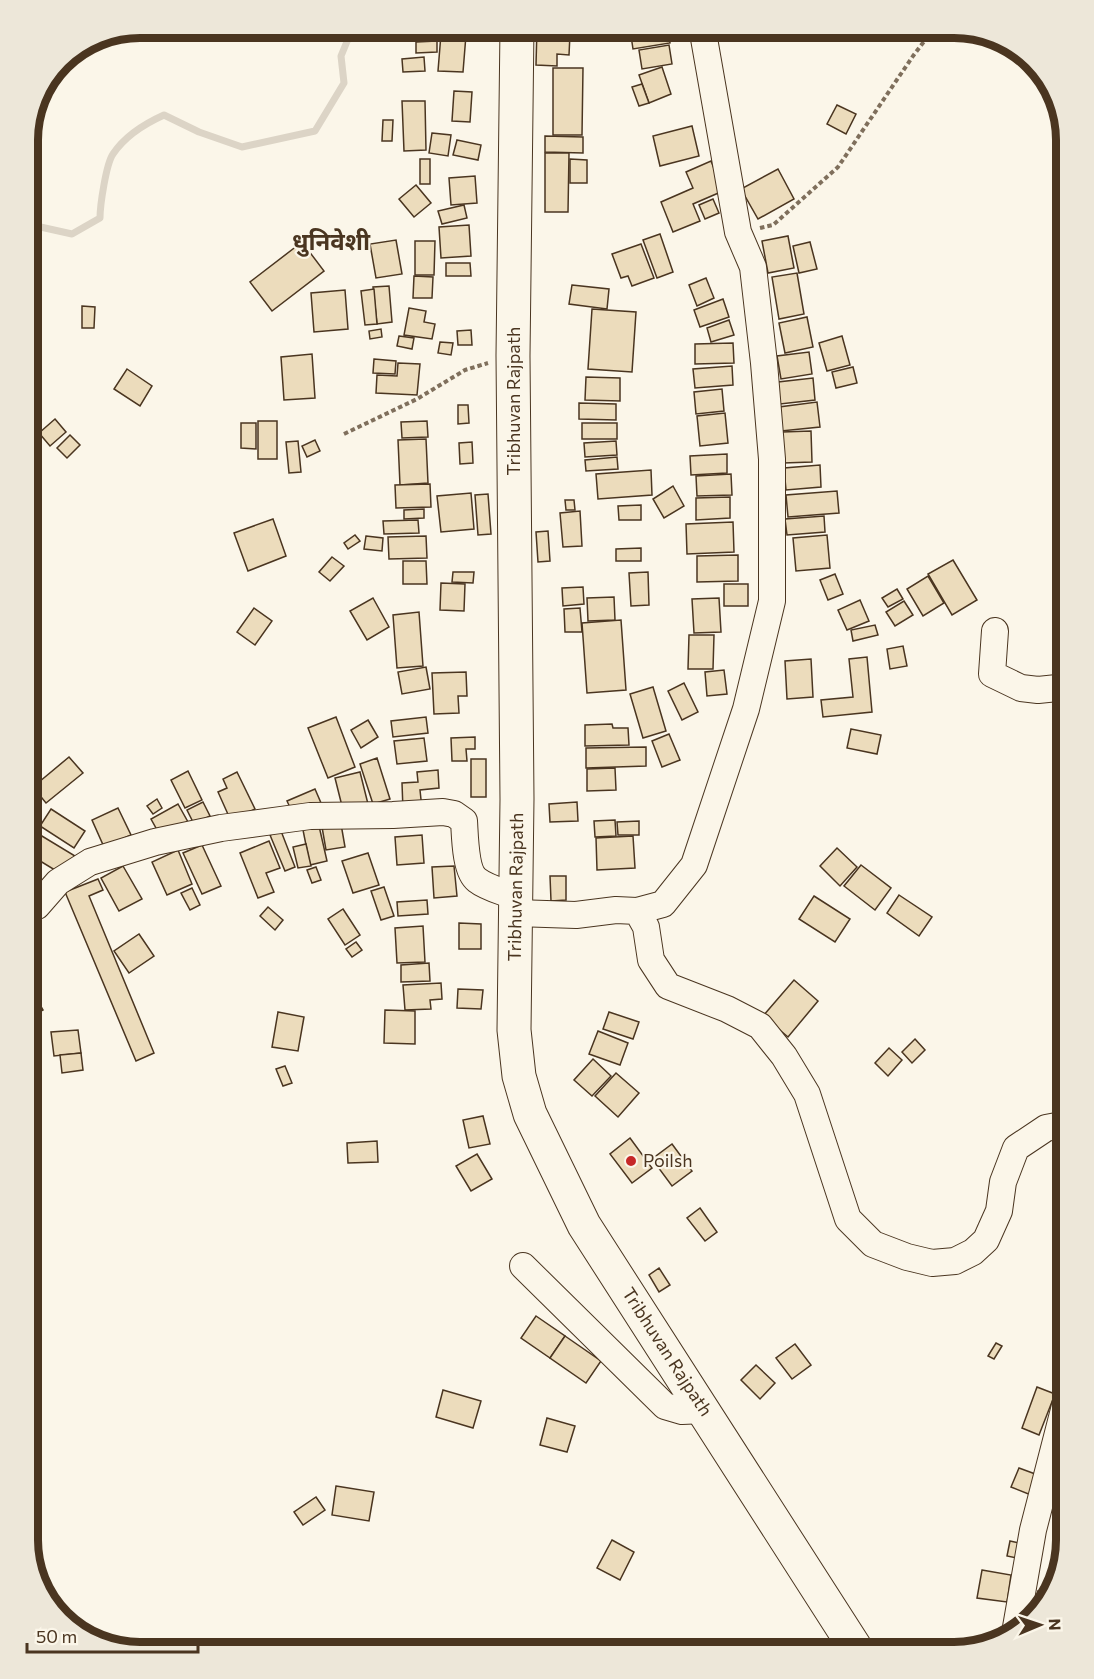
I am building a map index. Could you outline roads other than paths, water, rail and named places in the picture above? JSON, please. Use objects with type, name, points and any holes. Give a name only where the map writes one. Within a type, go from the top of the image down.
[{"type":"highway","name":"Tribhuvan Rajpath","points":[[517,38],[513,356],[517,799],[514,1030],[519,1076],[530,1114],[584,1225],[852,1642]]},
{"type":"street","points":[[38,905],[58,882],[90,862],[155,842],[221,828],[309,816],[443,812],[454,814],[464,821],[466,852],[472,874],[477,881],[516,905],[576,915],[616,909],[638,911],[663,904],[694,865],[746,709],[772,601],[772,459],[753,267],[738,232],[704,38]]},
{"type":"street","points":[[995,631],[992,674],[1021,688],[1038,690],[1057,688]]},
{"type":"street","points":[[638,911],[646,927],[651,960],[668,986],[727,1009],[760,1026],[784,1056],[807,1094],[848,1219],[873,1244],[906,1257],[932,1263],[955,1261],[973,1252],[986,1240],[999,1211],[1003,1182],[1016,1148],[1046,1128],[1057,1126]]},
{"type":"street","points":[[523,1266],[665,1406],[682,1411],[704,1410]]},
{"type":"street","points":[[1022,1595],[1033,1530],[1057,1437]]},
{"type":"waterway","points":[[38,226],[72,234],[100,218],[106,175],[113,154],[136,131],[164,115],[199,132],[242,147],[315,131],[344,83],[341,56],[348,38]]},
{"type":"place","name":"Poilsh","points":[[631,1161]]},
{"type":"district","name":"धुनिवेशी","points":[[331,242]]}]
